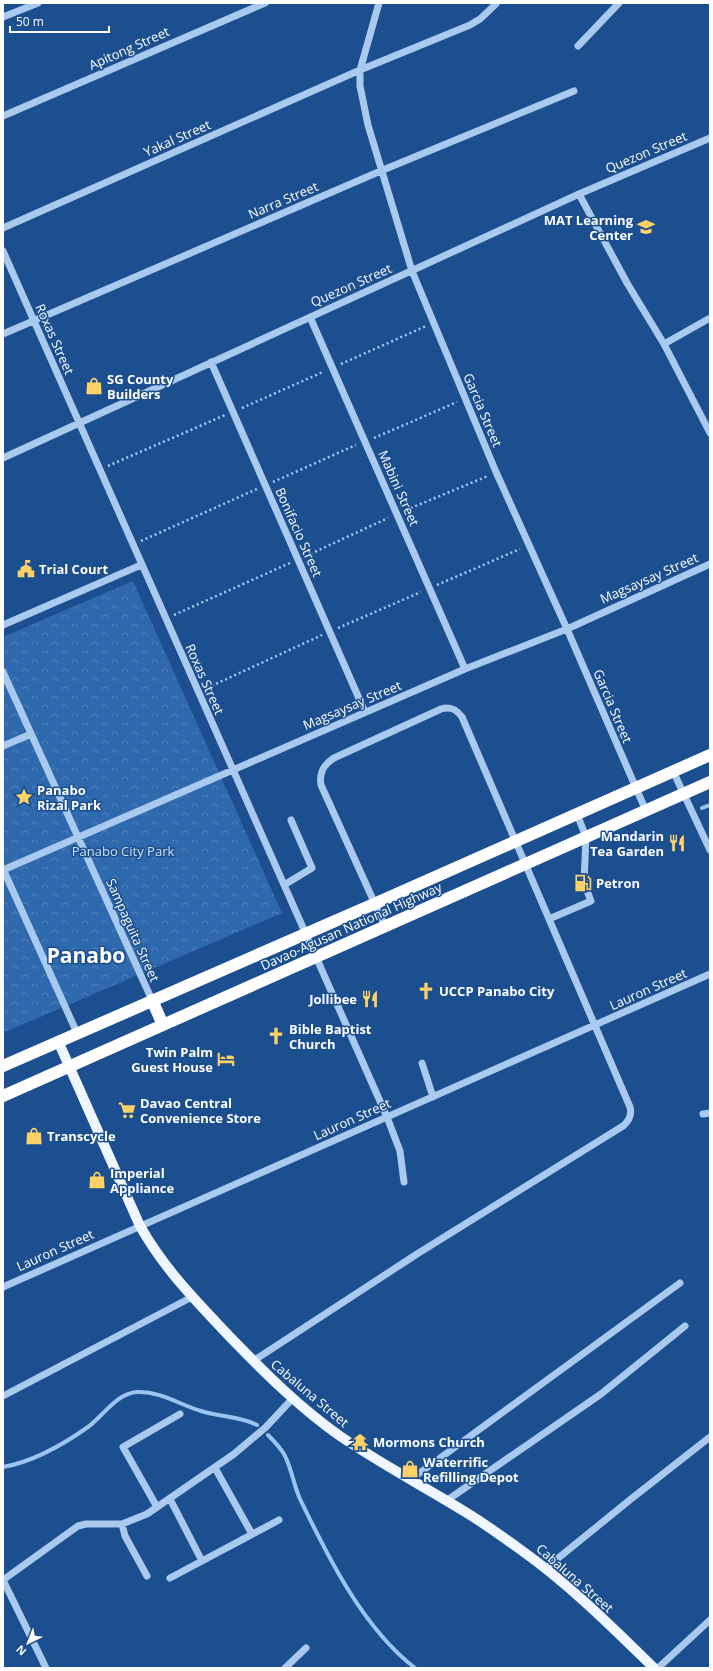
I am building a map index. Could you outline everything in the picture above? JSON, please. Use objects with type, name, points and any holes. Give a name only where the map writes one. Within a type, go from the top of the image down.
[{"type":"highway","name":"Davao-Agusan National Highway","points":[[3,1066],[374,904],[710,754]]},
{"type":"highway","name":"Davao-Agusan National Highway","points":[[3,1096],[710,782]]},
{"type":"highway","points":[[152,1000],[163,1025]]},
{"type":"main road","name":"Cabaluna Street","points":[[58,1041],[140,1226],[152,1247],[171,1274],[192,1297],[253,1361],[293,1398],[340,1436],[410,1480],[467,1513],[546,1568],[654,1668]]},
{"type":"street","points":[[3,17],[38,3]]},
{"type":"street","name":"Apitong Street","points":[[3,116],[265,3]]},
{"type":"street","name":"Garcia Street","points":[[378,3],[360,70],[360,86],[368,125],[383,170],[412,271],[528,546],[567,629],[646,811]]},
{"type":"street","points":[[578,46],[619,3]]},
{"type":"street","name":"Yakal Street","points":[[3,228],[360,70],[470,25],[480,19],[496,4]]},
{"type":"street","name":"Narra Street","points":[[3,334],[383,170],[574,91]]},
{"type":"street","name":"Quezon Street","points":[[3,458],[579,194],[710,138]]},
{"type":"street","points":[[579,194],[627,283],[664,344],[710,432]]},
{"type":"street","name":"Roxas Street","points":[[3,250],[141,565],[387,1117],[400,1151],[404,1182]]},
{"type":"street","name":"Mabini Street","points":[[310,317],[465,669]]},
{"type":"street","points":[[664,344],[710,318]]},
{"type":"street","name":"Bonifacio Street","points":[[211,362],[365,712]]},
{"type":"street","name":"Magsaysay Street","points":[[3,869],[465,669],[567,629],[710,564]]},
{"type":"street","points":[[3,624],[141,565]]},
{"type":"street","name":"Sampaguita Street","points":[[3,672],[152,1000]]},
{"type":"street","points":[[253,1361],[417,1254],[627,1123],[632,1112],[462,717],[452,708],[447,707],[441,709],[334,758],[327,763],[322,770],[320,777],[321,786],[385,926]]},
{"type":"street","points":[[3,746],[31,734]]},
{"type":"street","points":[[673,771],[710,850]]},
{"type":"street","points":[[549,919],[592,901],[584,883],[586,837],[577,814]]},
{"type":"street","points":[[284,885],[312,868],[291,820]]},
{"type":"street","points":[[3,869],[77,1033]]},
{"type":"street","name":"Lauron Street","points":[[3,1287],[710,974]]},
{"type":"street","points":[[422,1063],[433,1097]]},
{"type":"street","points":[[410,1480],[680,1283]]},
{"type":"street","points":[[3,1396],[192,1297]]},
{"type":"street","points":[[446,1501],[601,1394],[685,1326]]},
{"type":"street","points":[[46,1668],[3,1580],[78,1526],[86,1524],[122,1524],[140,1517],[158,1507],[215,1468],[252,1440],[293,1398]]},
{"type":"street","points":[[158,1507],[123,1447],[180,1414]]},
{"type":"street","points":[[546,1568],[710,1436]]},
{"type":"street","points":[[215,1468],[252,1534]]},
{"type":"street","points":[[170,1499],[202,1561]]},
{"type":"street","points":[[170,1578],[279,1520]]},
{"type":"street","points":[[122,1524],[126,1536],[147,1576]]},
{"type":"street","points":[[658,1668],[710,1620]]},
{"type":"street","points":[[285,1668],[306,1648]]},
{"type":"path","points":[[99,470],[434,323]]},
{"type":"path","points":[[132,544],[365,441],[465,399]]},
{"type":"path","points":[[166,619],[397,514],[496,472]]},
{"type":"path","points":[[198,692],[329,631],[528,546]]},
{"type":"green space","name":"Panabo City Park","points":[[133,581],[282,913],[3,1033],[3,637]]},
{"type":"waterway","points":[[702,808],[710,805]]},
{"type":"waterway","points":[[3,1467],[14,1465],[36,1457],[69,1440],[88,1427],[123,1396],[130,1393],[146,1392],[162,1396],[201,1411],[237,1418],[257,1425]]},
{"type":"waterway","points":[[268,1435],[285,1456],[300,1499],[322,1544],[348,1590],[379,1633],[396,1652],[415,1668]]},
{"type":"place","name":"MAT Learning Center","points":[[646,227]]},
{"type":"place","name":"SG County Builders","points":[[94,386]]},
{"type":"place","name":"Trial Court","points":[[26,569]]},
{"type":"place","name":"Panabo Rizal Park","points":[[24,797]]},
{"type":"place","name":"Mandarin Tea Garden","points":[[677,843]]},
{"type":"place","name":"Petron","points":[[583,883]]},
{"type":"place","name":"UCCP Panabo City","points":[[426,991]]},
{"type":"place","name":"Jollibee","points":[[370,999]]},
{"type":"place","name":"Bible Baptist Church","points":[[276,1036]]},
{"type":"place","name":"Twin Palm Guest House","points":[[226,1059]]},
{"type":"place","name":"Davao Central Convenience Store","points":[[127,1110]]},
{"type":"place","name":"Transcycle","points":[[34,1136]]},
{"type":"place","name":"Imperial Appliance","points":[[97,1180]]},
{"type":"place","name":"Mormons Church","points":[[360,1442]]},
{"type":"place","name":"Waterrific Refilling Depot","points":[[410,1469]]},
{"type":"district","name":"Panabo","points":[[86,955]]}]
